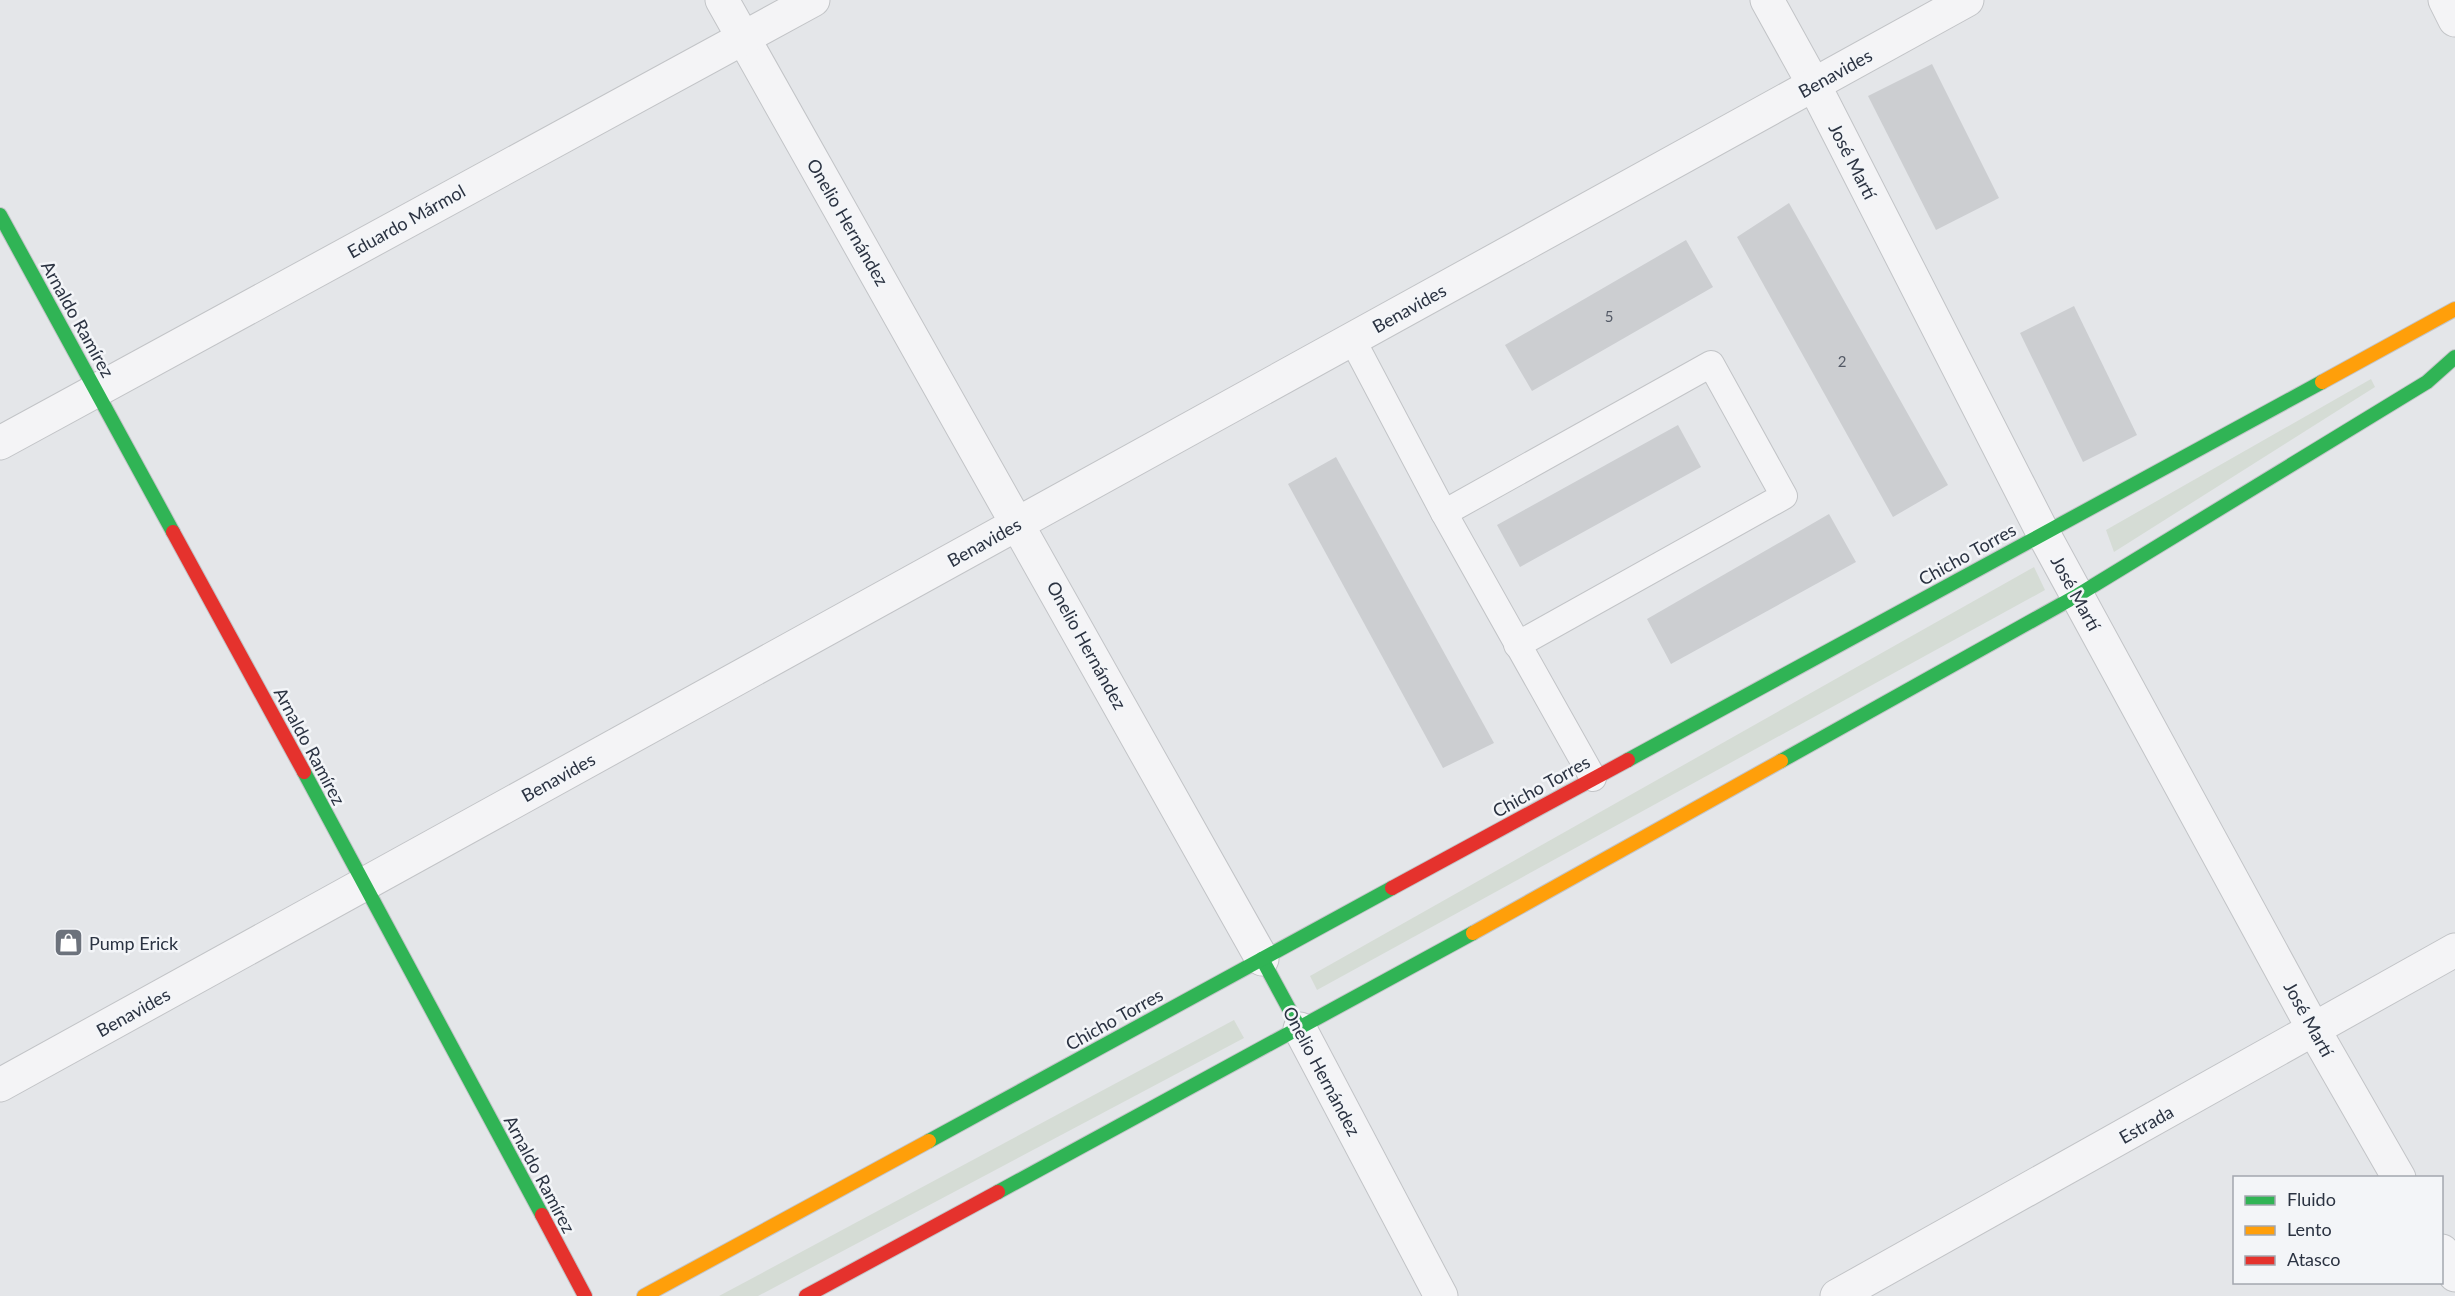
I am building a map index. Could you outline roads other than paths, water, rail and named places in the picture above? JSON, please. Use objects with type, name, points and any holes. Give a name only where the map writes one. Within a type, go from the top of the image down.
[{"type":"street","name":"Onelio Hernández","points":[[722,0],[1263,958],[1441,1296]]},
{"type":"street","name":"Eduardo Mármol","points":[[0,443],[813,0]]},
{"type":"street","name":"José Martí","points":[[1767,0],[1814,85],[2043,533],[2314,1030],[2398,1176]]},
{"type":"street","name":"Benavides","points":[[0,1085],[1967,0]]},
{"type":"street","points":[[2445,0],[2455,20]]},
{"type":"street","name":"Arnaldo Ramírez","points":[[0,215],[365,884],[585,1296]]},
{"type":"street","name":"Chicho Torres","points":[[644,1296],[2455,309]]},
{"type":"street","points":[[806,1296],[1300,1029],[2078,595],[2427,382],[2455,357]]},
{"type":"street","name":"Estrada","points":[[1837,1296],[2455,951]]},
{"type":"street","points":[[2443,1253],[2455,1275]]},
{"type":"lane","points":[[1352,339],[1516,645],[1593,778]]},
{"type":"lane","points":[[1444,513],[1711,364],[1784,496],[1516,645]]},
{"type":"place","name":"Pump Erick","points":[[68,943]]}]
